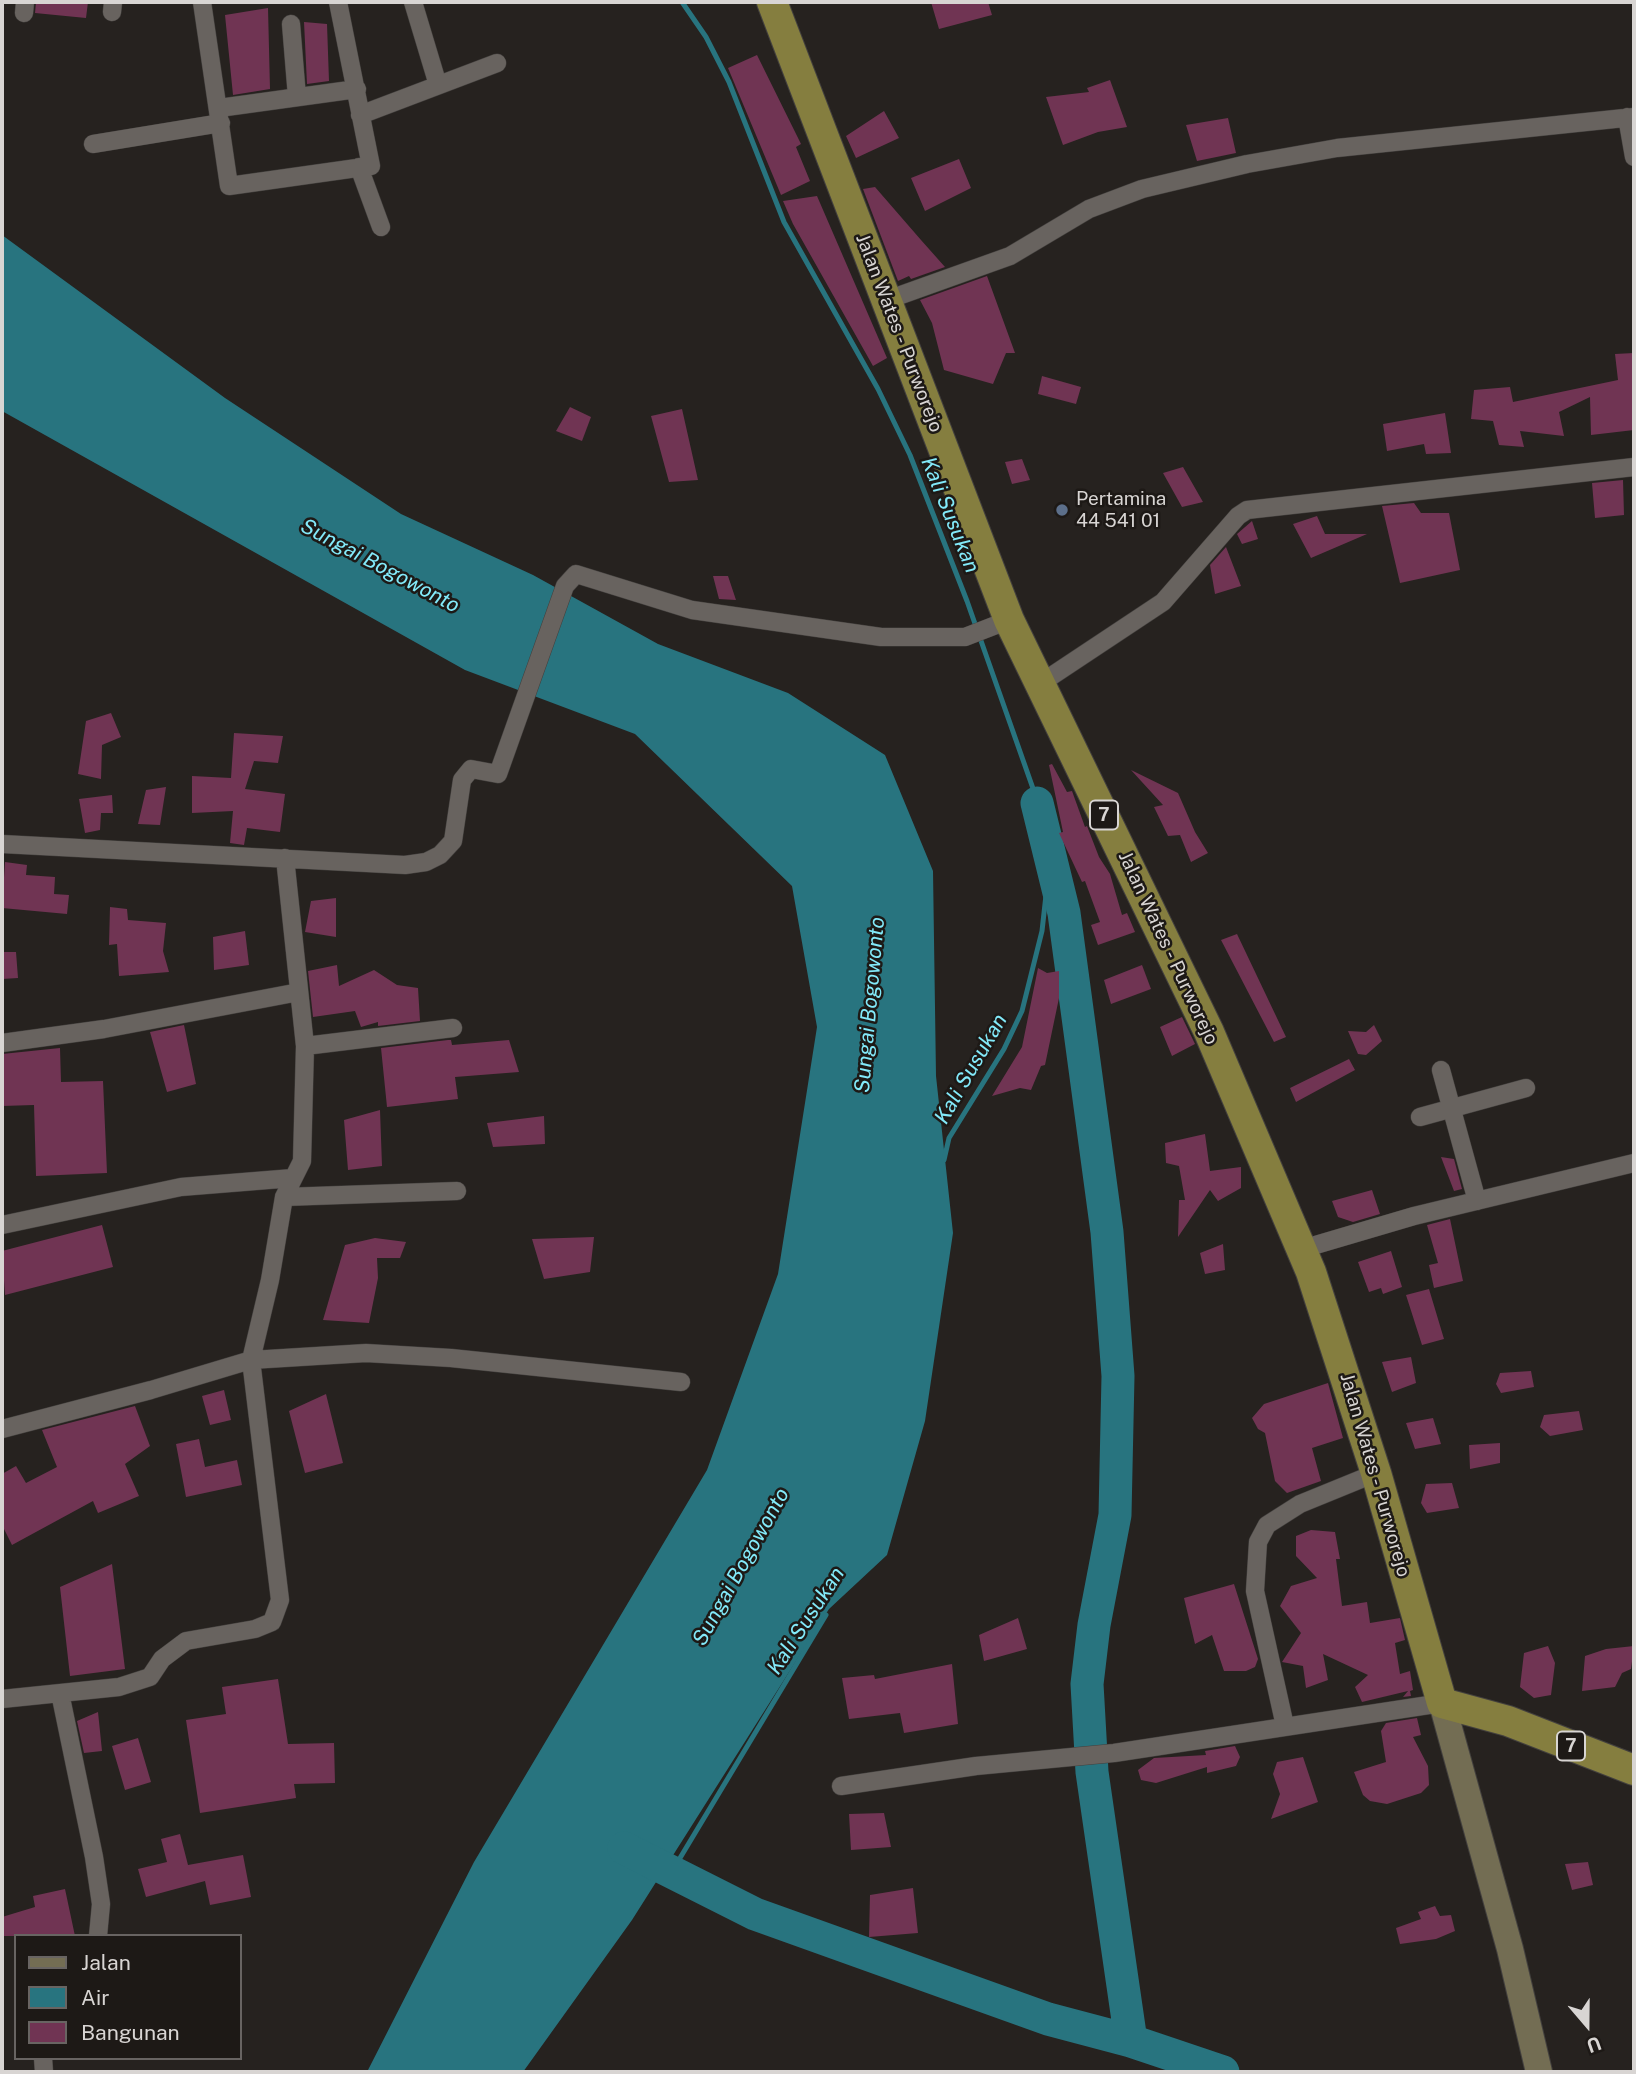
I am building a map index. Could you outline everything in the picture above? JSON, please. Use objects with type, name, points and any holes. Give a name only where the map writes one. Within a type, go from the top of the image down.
[{"type":"highway","name":"Jalan Wates - Purworejo","points":[[772,2],[887,300],[1001,623],[1038,685],[1135,876],[1209,1032],[1302,1249],[1345,1372],[1442,1703]]},
{"type":"highway","name":"7","points":[[1442,1703],[1508,1721],[1634,1770]]},
{"type":"main road","points":[[1442,1703],[1510,1949],[1539,2072]]},
{"type":"street","points":[[202,2],[229,187],[371,166],[338,2]]},
{"type":"street","points":[[413,2],[438,86]]},
{"type":"street","points":[[291,24],[297,97]]},
{"type":"street","points":[[360,115],[497,63]]},
{"type":"street","points":[[93,144],[297,97],[357,89]]},
{"type":"street","points":[[887,300],[1010,256],[1089,209],[1142,189],[1247,164],[1337,148],[1631,117],[1634,157]]},
{"type":"street","points":[[359,167],[381,227]]},
{"type":"street","points":[[1038,685],[1163,602],[1238,516],[1247,510],[1634,467]]},
{"type":"street","points":[[2,844],[405,865],[426,862],[440,855],[453,841],[462,780],[471,769],[498,774],[511,745],[565,586],[571,577],[580,573],[631,593],[692,610],[881,637],[965,637],[1001,623]]},
{"type":"street","points":[[2,1699],[119,1687],[139,1681],[150,1677],[162,1659],[186,1641],[256,1629],[272,1622],[280,1600],[251,1360],[270,1280],[284,1197],[302,1161],[305,1046],[285,858]]},
{"type":"street","points":[[2,1043],[104,1029],[299,992]]},
{"type":"street","points":[[305,1046],[453,1028]]},
{"type":"street","points":[[1441,1070],[1477,1201]]},
{"type":"street","points":[[1420,1117],[1526,1088]]},
{"type":"street","points":[[1302,1249],[1477,1201],[1634,1163]]},
{"type":"street","points":[[2,1225],[181,1187],[293,1178]]},
{"type":"street","points":[[284,1197],[457,1191]]},
{"type":"street","points":[[2,1429],[151,1390],[251,1360],[366,1353],[451,1358],[681,1382]]},
{"type":"street","points":[[1285,1726],[1255,1591],[1258,1542],[1267,1525],[1300,1504],[1376,1473]]},
{"type":"street","points":[[60,1693],[102,1904],[98,1934]]},
{"type":"street","points":[[841,1786],[1054,1757],[1114,1753],[1442,1703]]},
{"type":"water","name":"Sungai Bogowonto","points":[[2,235],[225,398],[401,514],[533,575],[658,644],[788,693],[885,755],[933,871],[936,1076],[953,1233],[925,1421],[887,1555],[829,1609],[632,1920],[523,2072],[367,2072],[474,1862],[707,1470],[778,1274],[817,1027],[792,886],[635,734],[465,670],[2,411]]},
{"type":"building","points":[[36,2],[88,2],[86,18],[35,13]]},
{"type":"building","points":[[931,2],[988,2],[992,15],[939,29]]},
{"type":"building","points":[[268,8],[270,89],[233,95],[225,15]]},
{"type":"building","points":[[304,22],[327,24],[329,81],[307,84]]},
{"type":"building","points":[[757,55],[801,144],[796,147],[810,181],[781,195],[728,68]]},
{"type":"building","points":[[1110,80],[1127,127],[1098,132],[1063,145],[1046,97],[1089,92],[1087,88]]},
{"type":"building","points":[[884,111],[899,138],[856,158],[846,136]]},
{"type":"building","points":[[1228,118],[1236,153],[1197,161],[1186,125]]},
{"type":"building","points":[[959,159],[971,188],[925,211],[911,178]]},
{"type":"building","points":[[875,187],[945,267],[898,281],[863,189]]},
{"type":"building","points":[[817,196],[887,358],[873,366],[793,224],[783,201]]},
{"type":"building","points":[[987,276],[1015,353],[1006,353],[993,384],[944,370],[932,323],[920,300]]},
{"type":"building","points":[[1634,353],[1634,430],[1591,435],[1590,397],[1559,412],[1564,436],[1520,431],[1524,447],[1499,445],[1493,421],[1471,419],[1474,390],[1510,387],[1513,402],[1618,380],[1615,354]]},
{"type":"building","points":[[1042,376],[1081,387],[1076,404],[1038,394]]},
{"type":"building","points":[[570,407],[591,417],[582,441],[556,431]]},
{"type":"building","points":[[682,409],[698,480],[669,482],[651,416]]},
{"type":"building","points":[[1445,413],[1451,453],[1426,454],[1424,444],[1387,451],[1383,424]]},
{"type":"building","points":[[1022,459],[1030,480],[1012,484],[1005,462]]},
{"type":"building","points":[[1183,467],[1203,502],[1182,507],[1163,473]]},
{"type":"building","points":[[1623,480],[1624,515],[1595,518],[1592,483]]},
{"type":"building","points":[[1414,503],[1421,513],[1449,513],[1460,570],[1400,583],[1382,506]]},
{"type":"building","points":[[1317,516],[1325,534],[1367,534],[1311,558],[1293,524]]},
{"type":"building","points":[[1252,521],[1258,539],[1242,544],[1237,534]]},
{"type":"building","points":[[1226,547],[1241,586],[1215,594],[1210,565]]},
{"type":"building","points":[[713,576],[728,576],[736,600],[719,599]]},
{"type":"building","points":[[111,713],[121,737],[102,745],[101,779],[78,774],[86,721]]},
{"type":"building","points":[[234,733],[283,736],[278,763],[254,761],[245,789],[285,794],[280,832],[247,828],[244,845],[230,843],[233,811],[192,813],[192,776],[231,778]]},
{"type":"building","points":[[1052,764],[1067,792],[1072,791],[1085,827],[1087,826],[1099,857],[1110,874],[1122,915],[1127,913],[1135,932],[1098,945],[1091,925],[1100,922],[1085,881],[1082,882],[1059,833],[1063,832],[1049,765]]},
{"type":"building","points":[[1131,770],[1178,793],[1195,832],[1208,853],[1191,862],[1180,835],[1168,836],[1154,807],[1163,805]]},
{"type":"building","points":[[166,787],[160,825],[138,824],[146,790]]},
{"type":"building","points":[[112,795],[113,813],[101,813],[100,830],[85,833],[79,799]]},
{"type":"building","points":[[5,862],[27,865],[26,875],[55,877],[54,894],[69,895],[67,914],[2,908]]},
{"type":"building","points":[[336,898],[336,937],[305,932],[311,901]]},
{"type":"building","points":[[110,907],[127,909],[128,920],[166,923],[163,951],[169,972],[119,976],[117,944],[109,945]]},
{"type":"building","points":[[245,931],[249,965],[214,970],[213,937]]},
{"type":"building","points":[[1237,934],[1286,1037],[1274,1042],[1221,940]]},
{"type":"building","points":[[2,952],[16,952],[18,978],[2,979]]},
{"type":"building","points":[[337,965],[339,986],[374,970],[397,985],[418,988],[420,1021],[378,1026],[378,1022],[361,1027],[355,1011],[313,1017],[308,971]]},
{"type":"building","points":[[1142,965],[1151,989],[1111,1004],[1104,980]]},
{"type":"building","points":[[1038,968],[1047,973],[1059,971],[1059,998],[1045,1065],[1041,1066],[1031,1090],[1020,1088],[992,1096],[1022,1047]]},
{"type":"building","points":[[1182,1017],[1195,1044],[1172,1056],[1160,1027]]},
{"type":"building","points":[[184,1025],[196,1084],[167,1092],[150,1032]]},
{"type":"building","points":[[1374,1025],[1382,1041],[1366,1055],[1358,1054],[1348,1031],[1366,1032]]},
{"type":"building","points":[[451,1040],[452,1045],[509,1040],[519,1072],[455,1077],[458,1099],[387,1107],[381,1048]]},
{"type":"building","points":[[60,1048],[61,1082],[103,1081],[107,1173],[36,1176],[34,1105],[2,1106],[2,1054]]},
{"type":"building","points":[[1349,1059],[1355,1070],[1296,1102],[1290,1088]]},
{"type":"building","points":[[380,1110],[382,1166],[348,1170],[344,1120]]},
{"type":"building","points":[[544,1116],[545,1144],[493,1147],[487,1123]]},
{"type":"building","points":[[1205,1134],[1210,1171],[1241,1167],[1241,1188],[1218,1201],[1210,1190],[1178,1237],[1179,1200],[1185,1200],[1179,1166],[1166,1163],[1165,1143]]},
{"type":"building","points":[[1441,1157],[1454,1159],[1462,1189],[1454,1191]]},
{"type":"building","points":[[1372,1190],[1380,1214],[1353,1222],[1338,1217],[1332,1201]]},
{"type":"building","points":[[1450,1219],[1463,1281],[1434,1288],[1429,1265],[1438,1263],[1427,1225]]},
{"type":"building","points":[[102,1225],[113,1267],[5,1295],[2,1251]]},
{"type":"building","points":[[594,1237],[590,1272],[544,1279],[532,1239]]},
{"type":"building","points":[[375,1238],[406,1242],[400,1258],[377,1258],[378,1278],[369,1323],[323,1320],[345,1245]]},
{"type":"building","points":[[1223,1244],[1225,1270],[1205,1274],[1200,1253]]},
{"type":"building","points":[[1391,1251],[1402,1287],[1383,1294],[1381,1288],[1369,1292],[1358,1262]]},
{"type":"building","points":[[1429,1289],[1444,1339],[1422,1345],[1406,1295]]},
{"type":"building","points":[[1411,1357],[1416,1383],[1392,1392],[1382,1362]]},
{"type":"building","points":[[1531,1371],[1534,1387],[1501,1393],[1496,1384],[1500,1373]]},
{"type":"building","points":[[1328,1383],[1343,1438],[1312,1448],[1321,1481],[1287,1493],[1275,1481],[1265,1433],[1258,1429],[1252,1418],[1264,1404]]},
{"type":"building","points":[[224,1390],[231,1420],[210,1425],[202,1396]]},
{"type":"building","points":[[326,1394],[343,1463],[305,1473],[289,1411]]},
{"type":"building","points":[[135,1406],[150,1446],[125,1464],[139,1496],[98,1513],[93,1501],[12,1545],[2,1525],[2,1474],[16,1466],[26,1483],[57,1467],[42,1430]]},
{"type":"building","points":[[1579,1411],[1583,1430],[1550,1436],[1540,1427],[1544,1415]]},
{"type":"building","points":[[1433,1418],[1441,1444],[1415,1449],[1406,1423]]},
{"type":"building","points":[[199,1439],[205,1467],[237,1460],[242,1485],[186,1497],[176,1444]]},
{"type":"building","points":[[1500,1443],[1500,1463],[1470,1469],[1469,1445]]},
{"type":"building","points":[[1452,1483],[1459,1508],[1427,1513],[1421,1503],[1426,1484]]},
{"type":"building","points":[[1311,1530],[1335,1532],[1340,1559],[1336,1559],[1342,1606],[1367,1602],[1370,1623],[1400,1618],[1405,1640],[1395,1643],[1400,1674],[1410,1671],[1413,1690],[1410,1691],[1411,1696],[1403,1697],[1408,1691],[1362,1702],[1355,1687],[1368,1675],[1323,1654],[1328,1680],[1306,1688],[1303,1666],[1282,1662],[1301,1633],[1280,1606],[1291,1586],[1317,1578],[1296,1556],[1296,1536]]},
{"type":"building","points":[[112,1564],[125,1669],[70,1676],[60,1587]]},
{"type":"building","points":[[1234,1584],[1258,1659],[1255,1667],[1246,1671],[1224,1671],[1212,1635],[1195,1644],[1184,1598]]},
{"type":"building","points":[[1018,1618],[1027,1649],[984,1661],[979,1635]]},
{"type":"building","points":[[1548,1646],[1555,1663],[1551,1695],[1534,1698],[1520,1687],[1524,1653]]},
{"type":"building","points":[[1634,1646],[1631,1669],[1622,1673],[1615,1687],[1582,1691],[1585,1656],[1606,1649]]},
{"type":"building","points":[[952,1664],[958,1724],[904,1733],[900,1713],[849,1719],[842,1678],[874,1675],[875,1679]]},
{"type":"building","points":[[278,1679],[288,1744],[334,1743],[335,1783],[294,1784],[296,1798],[200,1813],[186,1720],[226,1714],[222,1687]]},
{"type":"building","points":[[98,1712],[102,1751],[84,1753],[77,1721]]},
{"type":"building","points":[[1417,1718],[1421,1735],[1413,1737],[1428,1766],[1429,1785],[1421,1793],[1387,1804],[1370,1801],[1363,1795],[1354,1772],[1386,1762],[1381,1731],[1386,1723]]},
{"type":"building","points":[[138,1738],[151,1782],[125,1790],[112,1746]]},
{"type":"building","points":[[1235,1746],[1240,1757],[1236,1766],[1207,1773],[1207,1767],[1156,1783],[1141,1780],[1138,1770],[1154,1758],[1206,1755],[1205,1751]]},
{"type":"building","points":[[1303,1757],[1318,1802],[1271,1819],[1280,1794],[1273,1774],[1277,1762]]},
{"type":"building","points":[[884,1813],[891,1847],[851,1850],[849,1814]]},
{"type":"building","points":[[180,1834],[188,1865],[243,1855],[251,1897],[210,1905],[205,1881],[146,1897],[138,1869],[167,1862],[161,1839]]},
{"type":"building","points":[[1588,1862],[1593,1885],[1572,1890],[1565,1864]]},
{"type":"building","points":[[913,1888],[918,1933],[869,1937],[870,1895]]},
{"type":"building","points":[[65,1889],[75,1934],[2,1936],[2,1917],[35,1907],[33,1896]]},
{"type":"building","points":[[1435,1906],[1440,1916],[1451,1915],[1455,1931],[1436,1939],[1400,1944],[1396,1928],[1421,1919],[1418,1912]]},
{"type":"waterway","name":"Kali Susukan","points":[[682,2],[706,37],[729,82],[784,222],[878,389],[910,455],[967,601],[1036,797],[1047,886],[1042,931],[1022,1011],[1004,1049],[949,1138],[944,1160]]},
{"type":"waterway","points":[[624,1848],[755,1914],[1048,2019],[1131,2041],[1092,1772],[1087,1684],[1094,1625],[1115,1515],[1118,1376],[1107,1232],[1064,913],[1037,803]]},
{"type":"waterway","name":"Kali Susukan","points":[[671,1873],[826,1615]]},
{"type":"waterway","points":[[1131,2041],[1223,2072]]},
{"type":"place","name":"Pertamina 44 541 01","points":[[1062,510]]}]
